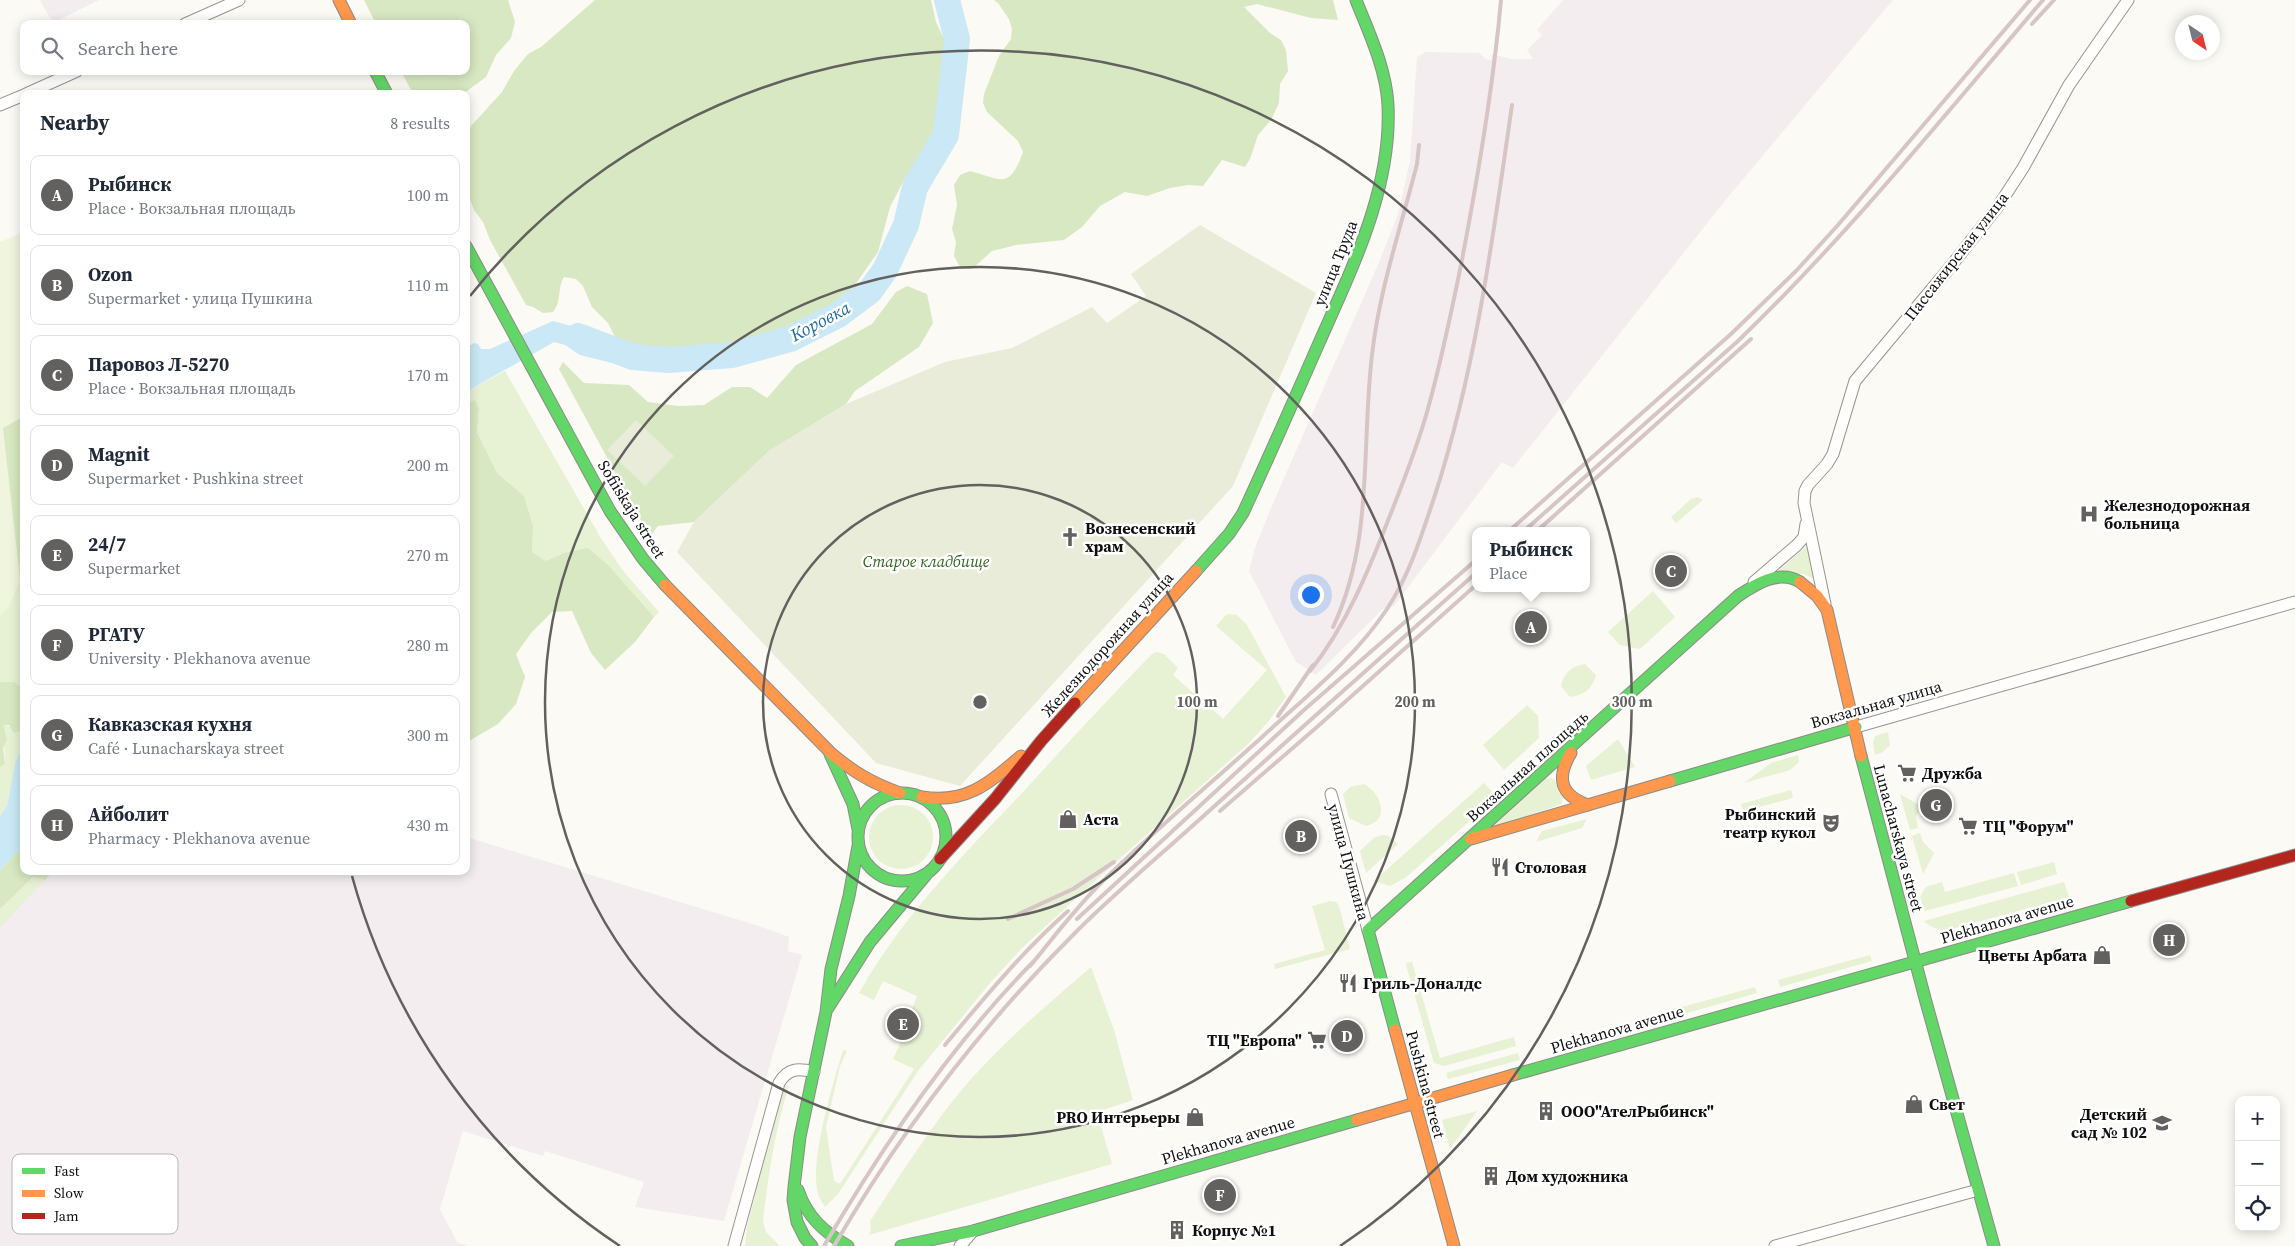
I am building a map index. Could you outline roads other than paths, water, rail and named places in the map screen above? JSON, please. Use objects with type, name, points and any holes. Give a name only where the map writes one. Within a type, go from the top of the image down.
[{"type":"main road","points":[[338,0],[349,20]]},
{"type":"main road","name":"улица Труда","points":[[1236,524],[1260,476],[1365,237],[1381,177],[1386,150],[1388,103],[1380,64],[1356,0]]},
{"type":"main road","points":[[377,75],[385,90]]},
{"type":"main road","name":"Sofiiskaja street","points":[[470,253],[610,511],[647,566],[686,608],[826,748],[862,777],[878,786],[900,793]]},
{"type":"main road","name":"Железнодорожная улица","points":[[940,859],[995,799],[1041,741],[1236,524]]},
{"type":"main road","name":"Вокзальная площадь","points":[[1368,930],[1738,596],[1765,579],[1786,577],[1806,586],[1819,598],[1827,610]]},
{"type":"main road","name":"Lunacharskaya street","points":[[1827,610],[1856,727],[1863,765],[1994,1246]]},
{"type":"main road","name":"Вокзальная улица","points":[[1467,840],[1856,727]]},
{"type":"main road","points":[[1583,737],[1564,764],[1562,776],[1564,788],[1571,797],[1588,805]]},
{"type":"main road","name":"Железнодорожная улица","points":[[915,795],[938,800],[960,798],[986,784],[1041,741]]},
{"type":"main road","name":"Sofiiskaja street","points":[[826,748],[843,779],[853,804],[858,830]]},
{"type":"main road","points":[[812,1246],[800,1230],[794,1211],[793,1200],[796,1168],[827,1010],[831,969],[851,887],[858,846],[858,830],[863,815],[872,804],[885,796],[900,793],[915,795],[933,806],[943,822],[946,841],[940,859],[870,942],[827,1010]]},
{"type":"main road","points":[[858,846],[865,862],[884,877],[907,881],[919,878],[929,872]]},
{"type":"main road","name":"Plekhanova avenue","points":[[923,1246],[946,1241],[973,1231],[1415,1104],[2295,855]]},
{"type":"main road","name":"Pushkina street","points":[[1368,930],[1454,1246]]},
{"type":"main road","points":[[796,1168],[798,1191],[810,1218],[824,1232],[847,1246]]},
{"type":"main road","name":"Plekhanova avenue","points":[[901,1246],[946,1241]]},
{"type":"street","points":[[194,20],[239,0]]},
{"type":"street","name":"Пассажирская улица","points":[[1807,515],[1804,503],[1805,491],[1833,454],[1855,381],[1999,205],[2023,168],[2068,85],[2128,0]]},
{"type":"street","points":[[34,90],[68,75]]},
{"type":"street","points":[[0,105],[20,96]]},
{"type":"street","points":[[1738,596],[1797,545],[1804,536],[1807,515]]},
{"type":"street","points":[[1807,515],[1827,610]]},
{"type":"street","name":"Вокзальная улица","points":[[1856,727],[2295,602]]},
{"type":"street","name":"улица Пушкина","points":[[1330,794],[1368,930]]},
{"type":"street","points":[[734,1246],[779,1083],[783,1076],[794,1069],[814,1072]]},
{"type":"street","points":[[1775,1246],[1978,1190]]},
{"type":"street","points":[[960,1246],[973,1231]]},
{"type":"water","points":[[553,321],[611,337],[612,363],[580,355],[565,345],[554,342],[470,390],[470,346],[474,343],[478,344],[481,349],[490,349]]},
{"type":"water","points":[[20,752],[20,849],[0,870],[0,816],[7,806],[15,763]]},
{"type":"waterway","name":"Коровка","points":[[578,336],[633,357],[668,360],[732,355],[790,339],[838,315],[870,291],[885,270],[906,225],[915,187],[946,135],[957,39],[947,0]]},
{"type":"railway","points":[[1310,671],[1335,636],[1355,598],[1405,479],[1427,412],[1450,320],[1473,199],[1489,100],[1501,0]]},
{"type":"railway","points":[[1514,527],[1731,334],[1796,271],[1838,225],[2030,0]]},
{"type":"railway","points":[[1529,527],[1738,341],[1779,301],[1895,174],[2043,0]]},
{"type":"railway","points":[[2032,24],[2054,0]]},
{"type":"railway","points":[[1030,966],[1075,911],[1123,861],[1312,692],[1344,661],[1374,627],[1395,596],[1415,554],[1435,495],[1462,399],[1482,302],[1512,105]]},
{"type":"railway","points":[[1333,627],[1346,594],[1355,561],[1360,527],[1375,331],[1385,283],[1417,164],[1419,145]]},
{"type":"railway","points":[[1541,527],[1751,339]]},
{"type":"railway","points":[[1077,919],[1304,710],[1472,563]]},
{"type":"railway","points":[[834,1246],[859,1204],[913,1123],[1004,1008],[1037,972],[1118,892],[1472,577]]},
{"type":"railway","points":[[1220,811],[1472,589]]},
{"type":"railway","points":[[1278,716],[1313,665]]},
{"type":"railway","points":[[1008,919],[1073,889],[1114,862]]},
{"type":"railway","points":[[945,1045],[1019,959],[1068,911]]},
{"type":"railway","points":[[824,1246],[870,1171],[920,1097],[975,1026],[1034,961]]},
{"type":"place","name":"Железнодорожная больница","points":[[2089,514]]},
{"type":"place","name":"Вознесенский храм","points":[[1070,537]]},
{"type":"place","name":"Паровоз Л-5270","points":[[1671,571]]},
{"type":"place","name":"Рыбинск","points":[[1531,627]]},
{"type":"place","name":"Дружба","points":[[1907,773]]},
{"type":"place","name":"Кавказская кухня","points":[[1936,805]]},
{"type":"place","name":"Аста","points":[[1068,819]]},
{"type":"place","name":"Рыбинский театр кукол","points":[[1831,823]]},
{"type":"place","name":"ТЦ \"Форум\"","points":[[1968,826]]},
{"type":"place","name":"Ozon","points":[[1301,836]]},
{"type":"place","name":"Столовая","points":[[1500,867]]},
{"type":"place","name":"Айболит","points":[[2169,940]]},
{"type":"place","name":"Цветы Арбата","points":[[2102,955]]},
{"type":"place","name":"Гриль-Доналдс","points":[[1348,983]]},
{"type":"place","name":"24/7","points":[[903,1024]]},
{"type":"place","name":"Magnit","points":[[1347,1036]]},
{"type":"place","name":"ТЦ \"Европа\"","points":[[1317,1040]]},
{"type":"place","name":"Свет","points":[[1914,1104]]},
{"type":"place","name":"ООО\"АтелРыбинск\"","points":[[1546,1111]]},
{"type":"place","name":"PRO Интерьеры","points":[[1195,1117]]},
{"type":"place","name":"Детский сад № 102","points":[[2162,1123]]},
{"type":"place","name":"Дом художника","points":[[1491,1176]]},
{"type":"place","name":"РГАТУ","points":[[1220,1195]]},
{"type":"place","name":"Корпус №1","points":[[1177,1230]]},
{"type":"park label","name":"Старое кладбище","points":[[926,561]]}]
